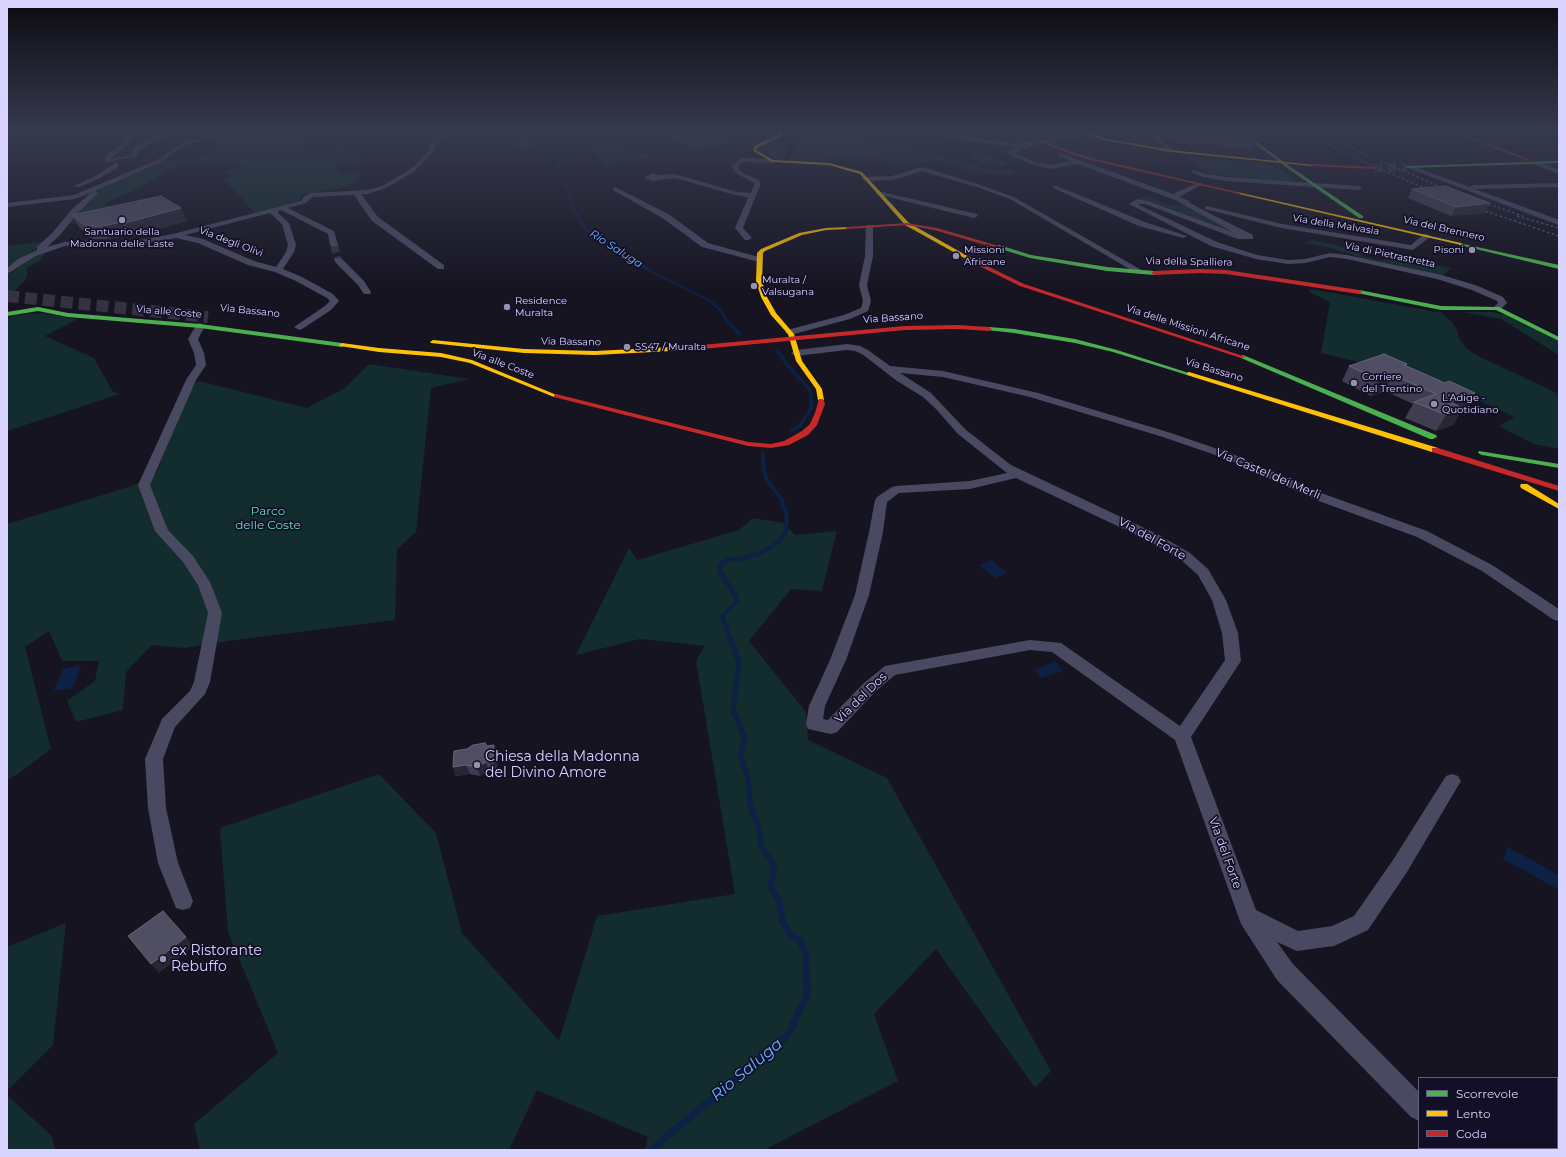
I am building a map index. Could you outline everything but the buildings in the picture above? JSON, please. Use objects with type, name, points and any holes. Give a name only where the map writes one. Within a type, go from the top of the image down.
[{"type":"street","points":[[34,202],[43,197],[82,184]]},
{"type":"street","points":[[7,205],[68,199],[108,184]]},
{"type":"street","points":[[7,272],[21,261],[39,251],[72,243],[101,242],[118,246],[176,235],[278,209],[304,202],[307,197],[311,195],[330,193],[358,194],[379,189],[389,184]]},
{"type":"street","points":[[703,184],[737,194],[750,196],[754,194],[758,184]]},
{"type":"street","name":"Via delle Missioni Africane","points":[[870,184],[907,224],[986,269],[1011,280],[1123,319],[1234,353],[1444,441]]},
{"type":"street","points":[[972,184],[1016,201],[1141,272]]},
{"type":"street","name":"Via della Malvasia","points":[[1138,184],[1212,210],[1282,226],[1413,248],[1427,236]]},
{"type":"street","points":[[1176,198],[1199,184]]},
{"type":"street","name":"Via del Brennero","points":[[1199,184],[1559,267]]},
{"type":"street","points":[[1290,184],[1359,188]]},
{"type":"street","points":[[1313,184],[1365,220],[1376,224]]},
{"type":"street","points":[[1453,184],[1559,223]]},
{"type":"street","points":[[1463,188],[1559,185]]},
{"type":"street","points":[[39,251],[56,234],[76,210],[101,187]]},
{"type":"street","name":"Via di Pietrastretta","points":[[1055,187],[1142,224],[1268,260],[1297,262],[1334,255],[1457,282],[1495,296],[1503,303],[1497,308]]},
{"type":"street","points":[[615,189],[667,217],[705,245],[759,260],[759,280],[761,289],[773,314],[784,329],[774,335],[715,342],[701,347]]},
{"type":"street","points":[[878,193],[974,216]]},
{"type":"street","points":[[358,194],[375,219],[441,267]]},
{"type":"street","points":[[748,238],[739,228],[752,198],[750,196]]},
{"type":"street","name":"Via di Pietrastretta","points":[[1176,198],[1250,237],[1241,237],[1146,202],[1137,201],[1132,204],[1214,244]]},
{"type":"street","points":[[278,209],[332,233],[334,245]]},
{"type":"street","points":[[278,209],[274,214],[285,223],[292,245],[290,252],[278,270]]},
{"type":"street","points":[[1337,215],[1351,216],[1356,214]]},
{"type":"street","name":"Via della Spalliera","points":[[759,260],[760,253],[763,250],[801,234],[826,229],[907,224],[935,228],[1030,256],[1107,269],[1141,272],[1226,272],[1338,288],[1441,308],[1497,308]]},
{"type":"street","points":[[779,322],[792,335],[847,317],[865,309],[867,300],[862,285],[870,256],[869,227]]},
{"type":"street","name":"Via degli Olivi","points":[[176,235],[200,241],[251,262],[278,270],[299,279],[330,296],[335,301],[328,308],[295,327]]},
{"type":"street","points":[[338,260],[361,282],[367,292]]},
{"type":"street","points":[[1497,308],[1559,339]]},
{"type":"street","name":"Via alle Coste","points":[[7,314],[21,310],[38,309],[68,315],[200,326],[379,350],[441,355],[472,362],[560,398],[759,446],[771,446],[786,443],[805,433],[813,425],[822,404],[819,389],[801,364],[796,353],[792,335]]},
{"type":"street","points":[[183,901],[168,863],[158,808],[154,759],[168,724],[197,694],[202,682],[215,613],[205,585],[188,558],[162,531],[144,485],[191,380],[201,365],[199,353],[193,339],[200,326]]},
{"type":"street","name":"Via Bassano","points":[[423,341],[524,351],[559,353],[619,353],[701,347],[792,335],[934,326],[984,328],[1045,335],[1114,351],[1431,448],[1559,489]]},
{"type":"street","points":[[295,327],[314,329]]},
{"type":"street","name":"Via del Forte","points":[[796,353],[835,348],[857,348],[927,395],[962,432],[1017,474],[1154,538],[1185,556],[1203,572],[1219,600],[1230,633],[1234,661],[1182,736],[1248,917],[1285,972],[1418,1108]]},
{"type":"street","name":"Via Castel dei Merli","points":[[888,369],[943,374],[1034,395],[1160,433],[1231,457],[1320,497],[1422,534],[1487,568],[1559,616]]},
{"type":"street","points":[[1431,448],[1458,453],[1559,481]]},
{"type":"street","points":[[1431,448],[1528,488],[1559,507]]},
{"type":"street","points":[[1470,450],[1502,458],[1559,466]]},
{"type":"street","name":"Via del Dos","points":[[1017,474],[970,485],[896,490],[882,500],[862,596],[838,660],[817,706],[814,724],[831,727],[870,687],[891,670],[1030,645],[1056,647],[1182,736]]},
{"type":"street","points":[[1248,917],[1297,941],[1334,936],[1361,923],[1400,866],[1452,781]]},
{"type":"green space","points":[[110,184],[146,184],[109,201],[104,207],[69,225],[99,190]]},
{"type":"green space","points":[[228,184],[352,184],[301,195],[299,201],[296,203],[255,213]]},
{"type":"green space","points":[[1147,196],[1169,205],[1185,205],[1242,236],[1156,203],[1137,199]]},
{"type":"green space","points":[[1312,240],[1348,248],[1360,252],[1362,256],[1380,260],[1399,260],[1451,268],[1443,276],[1362,258],[1327,247],[1305,243]]},
{"type":"green space","points":[[47,241],[11,265],[7,267],[7,246]]},
{"type":"green space","points":[[42,254],[44,255],[40,261],[26,268],[28,272],[25,281],[7,298],[7,275],[32,258]]},
{"type":"green space","points":[[1311,289],[1442,313],[1452,322],[1457,330],[1459,338],[1466,348],[1478,356],[1559,394],[1559,449],[1534,444],[1499,426],[1514,417],[1435,380],[1321,353],[1330,302],[1309,292]]},
{"type":"green space","points":[[1461,312],[1493,312],[1505,315],[1559,341],[1559,355],[1501,319]]},
{"type":"green space","points":[[41,313],[78,319],[45,336],[94,358],[113,392],[120,394],[7,431],[7,319],[17,315]]},
{"type":"green space","name":"Parco delle Coste","points":[[369,364],[469,379],[431,388],[416,532],[397,549],[395,620],[235,640],[184,648],[152,645],[126,672],[123,710],[76,722],[67,701],[95,681],[99,661],[62,661],[49,631],[25,647],[51,749],[15,776],[7,780],[7,524],[132,486],[156,474],[192,383],[199,381],[307,408],[345,388]]},
{"type":"green space","points":[[753,518],[784,523],[795,535],[837,531],[822,591],[791,589],[749,641],[806,712],[808,740],[887,778],[1051,1071],[1035,1088],[936,949],[874,1014],[898,1081],[764,1150],[645,1150],[648,1137],[537,1090],[509,1150],[200,1150],[194,1124],[278,1053],[228,932],[220,828],[379,774],[436,833],[462,933],[559,1041],[597,916],[735,894],[696,661],[705,646],[640,639],[576,655],[629,548],[637,560],[739,530]]},
{"type":"green space","points":[[66,923],[53,1045],[7,1091],[7,947]]},
{"type":"green space","points":[[7,1095],[52,1136],[55,1150],[7,1150]]},
{"type":"water","points":[[991,560],[1007,573],[995,578],[979,565]]},
{"type":"water","points":[[1055,662],[1063,671],[1041,678],[1034,670]]},
{"type":"water","points":[[81,665],[73,688],[54,691],[63,669]]},
{"type":"water","points":[[1508,847],[1559,875],[1559,890],[1503,859]]},
{"type":"waterway","name":"Rio Saluga","points":[[565,184],[576,214]]},
{"type":"waterway","points":[[1476,195],[1529,214]]},
{"type":"waterway","name":"Rio Saluga","points":[[576,213],[587,231],[654,273],[709,300],[720,310],[728,323]]},
{"type":"waterway","points":[[1529,214],[1559,224]]},
{"type":"waterway","name":"Rio Saluga","points":[[728,322],[739,334]]},
{"type":"waterway","name":"Rio Saluga","points":[[777,350],[788,366],[810,390],[812,407],[799,427],[791,431]]},
{"type":"waterway","name":"Rio Saluga","points":[[763,453],[763,460]]},
{"type":"waterway","name":"Rio Saluga","points":[[730,639],[722,616],[737,601],[736,596],[720,572],[719,565],[728,560],[740,559],[764,552],[776,544],[785,534],[787,522],[786,512],[782,505],[782,500],[767,480],[763,460]]},
{"type":"waterway","name":"Rio Saluga","points":[[730,638],[739,663],[733,710],[745,739],[740,756],[748,777],[750,805],[759,829],[761,847],[774,865]]},
{"type":"waterway","name":"Rio Saluga","points":[[651,1150],[788,1035],[807,995],[806,954],[800,941],[790,934],[783,922],[779,901],[771,887],[774,865]]},
{"type":"tunnel","points":[[334,245],[338,260]]},
{"type":"tunnel","points":[[7,296],[208,317]]},
{"type":"railway","points":[[1415,184],[1434,192]]},
{"type":"railway","points":[[1433,184],[1449,191]]},
{"type":"railway","points":[[1479,201],[1523,216]]},
{"type":"railway","points":[[1476,208],[1559,236]]},
{"type":"railway","points":[[1517,216],[1559,228]]},
{"type":"traffic: fast","points":[[1313,184],[1361,217]]},
{"type":"traffic: fast","points":[[1461,244],[1559,267]]},
{"type":"traffic: fast","points":[[999,247],[1030,256],[1107,269],[1154,273]]},
{"type":"traffic: fast","points":[[1359,292],[1441,308],[1497,308],[1559,339]]},
{"type":"traffic: fast","points":[[7,314],[38,309],[68,315],[200,326],[342,345]]},
{"type":"traffic: fast","points":[[989,329],[1014,331],[1075,341],[1115,351],[1189,374]]},
{"type":"traffic: fast","points":[[1243,357],[1433,437]]},
{"type":"traffic: fast","points":[[1482,453],[1559,466]]},
{"type":"traffic: slow","points":[[871,184],[907,224],[977,263]]},
{"type":"traffic: slow","points":[[1239,193],[1461,244]]},
{"type":"traffic: slow","points":[[821,400],[819,389],[799,361],[791,334],[773,314],[764,297],[759,281],[760,253],[763,250],[801,234],[826,229],[847,228]]},
{"type":"traffic: slow","points":[[433,342],[524,351],[595,353],[691,348]]},
{"type":"traffic: slow","points":[[342,345],[379,350],[441,355],[472,362],[556,396]]},
{"type":"traffic: slow","points":[[1189,374],[1435,450]]},
{"type":"traffic: slow","points":[[1524,486],[1559,507]]},
{"type":"traffic: jam","points":[[1200,184],[1239,193]]},
{"type":"traffic: jam","points":[[847,228],[907,224],[935,229],[999,247]]},
{"type":"traffic: jam","points":[[977,263],[1022,285],[1243,357]]},
{"type":"traffic: jam","points":[[1154,273],[1200,271],[1226,272],[1359,292]]},
{"type":"traffic: jam","points":[[691,348],[905,328],[958,327],[989,329]]},
{"type":"traffic: jam","points":[[556,396],[748,444],[771,446],[786,443],[805,433],[813,425],[819,413],[822,404],[821,400]]},
{"type":"traffic: jam","points":[[1435,450],[1559,489]]},
{"type":"place","name":"Santuario della Madonna delle Laste","points":[[122,220]]},
{"type":"place","name":"Pisoni","points":[[1472,250]]},
{"type":"place","name":"Missioni Africane","points":[[956,256]]},
{"type":"place","name":"Muralta / Valsugana","points":[[754,286]]},
{"type":"place","name":"Residence Muralta","points":[[507,307]]},
{"type":"place","name":"SS47 / Muralta","points":[[627,347]]},
{"type":"place","name":"Corriere del Trentino","points":[[1354,383]]},
{"type":"place","name":"L'Adige - Quotidiano","points":[[1434,404]]},
{"type":"place","name":"Chiesa della Madonna del Divino Amore","points":[[477,765]]},
{"type":"place","name":"ex Ristorante Rebuffo","points":[[163,959]]}]
